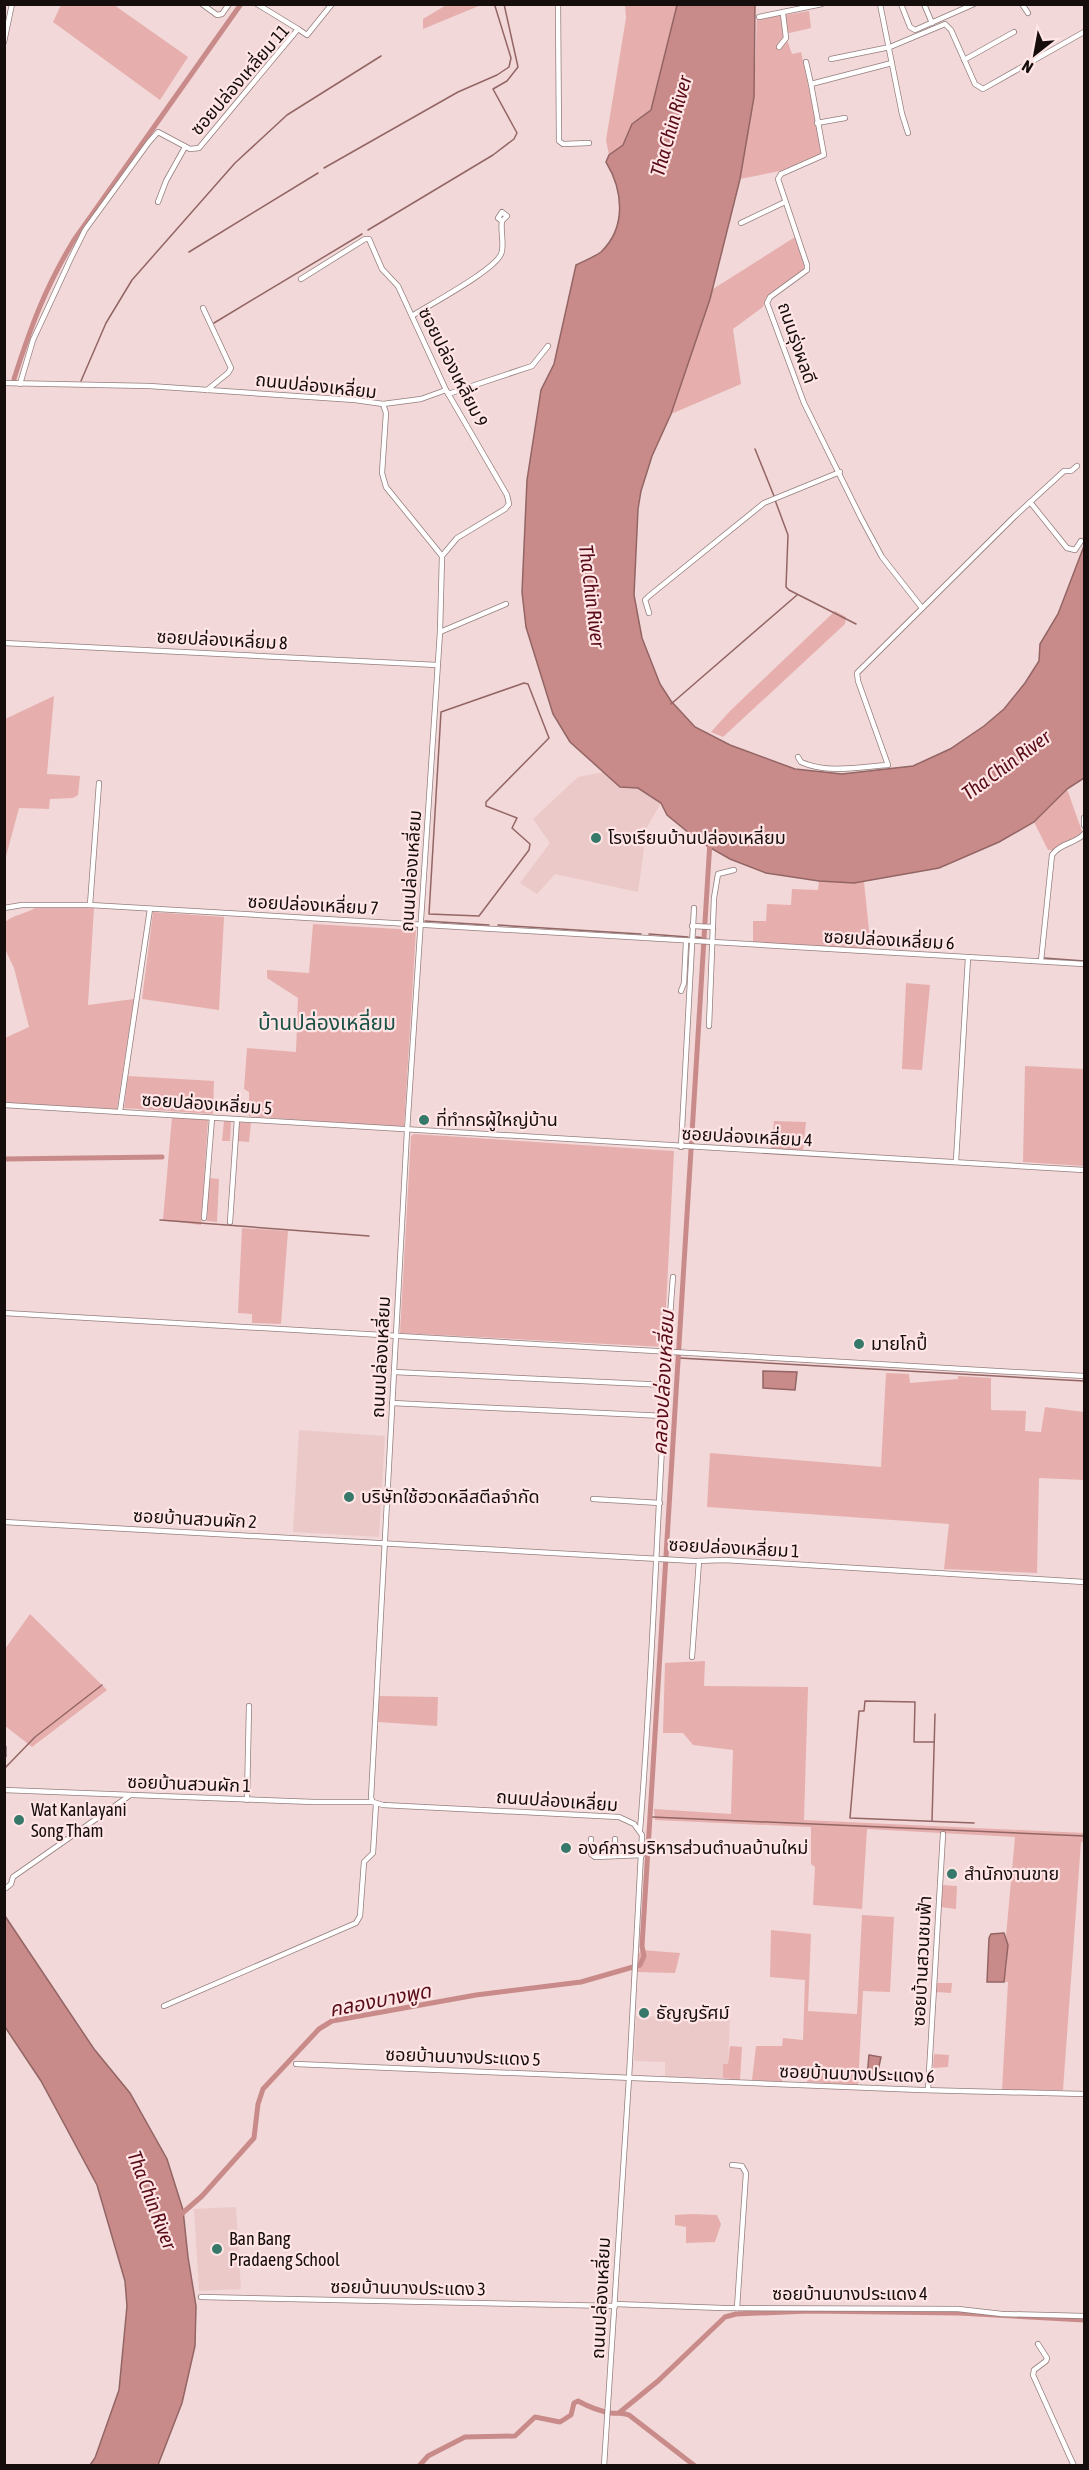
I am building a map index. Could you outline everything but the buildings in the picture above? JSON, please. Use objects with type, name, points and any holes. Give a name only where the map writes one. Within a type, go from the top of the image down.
[{"type":"street","points":[[4,42],[12,4]]},
{"type":"street","points":[[202,4],[217,15],[222,14],[229,4]]},
{"type":"street","points":[[257,4],[298,29]]},
{"type":"street","name":"ซอยปล่องเหลี่ยม 11","points":[[20,384],[33,340],[51,297],[86,231],[153,136],[158,132],[195,150],[298,29],[307,35],[332,4]]},
{"type":"street","points":[[558,4],[559,141],[563,144],[588,143]]},
{"type":"street","points":[[759,17],[783,14],[822,4]]},
{"type":"street","points":[[880,4],[908,133]]},
{"type":"street","points":[[901,4],[912,28],[917,29],[974,4]]},
{"type":"street","points":[[924,4],[932,23]]},
{"type":"street","points":[[1022,4],[1028,13]]},
{"type":"street","points":[[779,47],[786,38],[783,14]]},
{"type":"street","points":[[831,59],[890,47],[945,24],[951,30],[975,84],[983,89],[1084,32]]},
{"type":"street","points":[[964,60],[1014,32]]},
{"type":"street","name":"ถนนรุ่งผลดี","points":[[806,62],[824,156],[780,175],[778,183],[807,266],[805,273],[770,297],[767,303],[804,403],[882,557],[922,608]]},
{"type":"street","points":[[811,84],[892,63]]},
{"type":"street","points":[[817,123],[845,118]]},
{"type":"street","points":[[158,202],[166,181],[185,147]]},
{"type":"street","points":[[741,223],[785,202]]},
{"type":"street","points":[[412,316],[486,270],[497,260],[502,251],[502,221]]},
{"type":"street","name":"ซอยปล่องเหลี่ยม 9","points":[[301,279],[368,239],[382,269],[398,286],[447,392],[509,501],[505,510],[457,538],[442,556]]},
{"type":"street","points":[[203,308],[231,368],[207,390]]},
{"type":"street","points":[[382,404],[421,399],[532,366],[548,346]]},
{"type":"street","name":"ถนนปล่องเหลี่ยม","points":[[4,383],[149,386],[355,400],[382,404],[386,412],[382,473],[386,487],[442,556],[440,632],[407,1131],[370,1793],[375,1803],[619,1817],[628,1820],[640,1830],[643,1840],[604,2466]]},
{"type":"street","points":[[798,757],[801,762],[817,768],[888,765],[857,673],[1030,502],[1064,471],[1071,471],[1077,466]]},
{"type":"street","points":[[649,612],[645,600],[649,596],[764,503],[840,472]]},
{"type":"street","points":[[1030,502],[1067,548],[1075,550],[1081,541]]},
{"type":"street","points":[[440,632],[506,604]]},
{"type":"street","name":"ซอยปล่องเหลี่ยม 8","points":[[4,643],[437,665]]},
{"type":"street","points":[[90,905],[99,783]]},
{"type":"street","points":[[1084,818],[1084,825]]},
{"type":"street","points":[[1041,961],[1052,855],[1058,848],[1081,838],[1084,834]]},
{"type":"street","points":[[709,1026],[711,927],[714,898],[718,875],[722,871],[734,870]]},
{"type":"street","name":"ซอยปล่องเหลี่ยม 7","points":[[4,908],[22,905],[90,905],[691,942]]},
{"type":"street","points":[[681,1147],[694,908]]},
{"type":"street","points":[[120,1111],[150,909]]},
{"type":"street","points":[[692,926],[711,927]]},
{"type":"street","points":[[681,991],[691,942]]},
{"type":"street","name":"ซอยปล่องเหลี่ยม 6","points":[[691,942],[1084,964]]},
{"type":"street","points":[[956,1161],[968,958]]},
{"type":"street","name":"ซอยปล่องเหลี่ยม 5","points":[[4,1105],[407,1131]]},
{"type":"street","points":[[204,1218],[212,1118]]},
{"type":"street","points":[[230,1222],[237,1119]]},
{"type":"street","name":"ซอยปล่องเหลี่ยม 4","points":[[407,1131],[1084,1170]]},
{"type":"street","points":[[640,1830],[649,1714],[667,1351],[674,1276]]},
{"type":"street","points":[[4,1313],[1084,1376]]},
{"type":"street","points":[[394,1372],[666,1385]]},
{"type":"street","points":[[392,1403],[664,1416]]},
{"type":"street","points":[[593,1499],[660,1503]]},
{"type":"street","name":"ซอยบ้านสวนผัก 2","points":[[4,1522],[383,1542]]},
{"type":"street","name":"ซอยปล่องเหลี่ยม 1","points":[[383,1542],[1084,1582]]},
{"type":"street","points":[[692,1657],[699,1561]]},
{"type":"street","points":[[247,1800],[249,1706]]},
{"type":"street","points":[[4,1748],[4,1755]]},
{"type":"street","name":"ซอยบ้านสวนผัก 1","points":[[4,1790],[375,1803]]},
{"type":"street","points":[[6,1888],[11,1884],[13,1877],[129,1796]]},
{"type":"street","points":[[165,2007],[356,1923],[360,1916],[364,1862],[373,1853],[375,1803]]},
{"type":"street","name":"ซอยบ้านสวนชมฟ้า","points":[[928,2090],[943,1834]]},
{"type":"street","points":[[591,1839],[592,1856],[642,1855]]},
{"type":"street","points":[[615,1839],[615,1856]]},
{"type":"street","name":"ซอยบ้านบางประแดง 5","points":[[296,2064],[629,2078]]},
{"type":"street","name":"ซอยบ้านบางประแดง 6","points":[[629,2078],[1084,2094]]},
{"type":"street","points":[[732,2165],[742,2166],[746,2173],[737,2308]]},
{"type":"street","name":"ซอยบ้านบางประแดง 3","points":[[201,2297],[615,2305]]},
{"type":"street","name":"ซอยบ้านบางประแดง 4","points":[[615,2305],[737,2308],[958,2308],[1002,2314],[1084,2316]]},
{"type":"street","points":[[1038,2344],[1047,2361],[1034,2370],[1033,2375],[1074,2466]]},
{"type":"shaded area","points":[[448,4],[481,5],[423,29],[423,19]]},
{"type":"shaded area","points":[[61,5],[114,5],[188,57],[160,100],[53,22]]},
{"type":"shaded area","points":[[625,5],[677,5],[678,8],[651,110],[632,123],[623,145],[609,155],[606,140],[626,18]]},
{"type":"shaded area","points":[[809,11],[811,28],[785,34],[792,54],[801,52],[822,150],[820,155],[780,171],[740,179],[754,97],[757,16],[776,13],[779,16]]},
{"type":"shaded area","points":[[795,237],[806,265],[804,272],[766,298],[763,307],[733,329],[741,384],[671,414],[713,289]]},
{"type":"shaded area","points":[[835,611],[846,617],[845,624],[723,737],[711,732],[730,711]]},
{"type":"shaded area","points":[[54,696],[47,774],[80,776],[78,795],[73,798],[50,799],[49,809],[19,808],[5,860],[5,719]]},
{"type":"shaded area","name":"โรงเรียนบ้านปล่องเหลี่ยม","points":[[604,772],[620,786],[638,788],[661,803],[647,827],[638,892],[555,874],[537,894],[520,883],[550,843],[533,819],[578,777]]},
{"type":"shaded area","points":[[1067,789],[1083,834],[1053,850],[1048,850],[1034,822]]},
{"type":"shaded area","points":[[819,881],[864,882],[871,949],[753,943],[753,921],[766,921],[767,904],[791,905],[792,889],[818,890]]},
{"type":"shaded area","points":[[35,908],[94,908],[88,1005],[134,999],[117,1109],[5,1103],[5,1038],[29,1027],[14,968],[5,949],[5,922]]},
{"type":"shaded area","points":[[153,912],[224,917],[219,1010],[142,999]]},
{"type":"shaded area","points":[[313,924],[416,930],[404,1128],[249,1116],[249,1092],[244,1089],[247,1048],[296,1052],[298,998],[267,978],[267,970],[309,973]]},
{"type":"shaded area","points":[[906,983],[930,985],[922,1070],[902,1069]]},
{"type":"shaded area","points":[[1025,1066],[1084,1069],[1084,1166],[1023,1162]]},
{"type":"shaded area","points":[[128,1076],[214,1081],[213,1114],[124,1108]]},
{"type":"shaded area","points":[[172,1117],[208,1120],[201,1225],[163,1220]]},
{"type":"shaded area","points":[[224,1121],[231,1121],[230,1141],[222,1141]]},
{"type":"shaded area","points":[[774,1121],[806,1122],[803,1151],[771,1148]]},
{"type":"shaded area","points":[[238,1122],[251,1123],[249,1142],[237,1141]]},
{"type":"shaded area","points":[[414,1134],[674,1151],[664,1347],[400,1333],[411,1136]]},
{"type":"shaded area","points":[[209,1178],[219,1179],[217,1222],[207,1221]]},
{"type":"shaded area","points":[[242,1228],[288,1231],[281,1324],[252,1323],[252,1314],[238,1313]]},
{"type":"shaded area","points":[[886,1373],[909,1374],[910,1383],[958,1379],[958,1376],[991,1378],[991,1410],[1026,1411],[1025,1431],[1041,1432],[1045,1407],[1084,1412],[1084,1480],[1039,1478],[1037,1573],[944,1569],[949,1524],[707,1507],[710,1453],[881,1467]]},
{"type":"shaded area","points":[[299,1430],[385,1436],[379,1537],[293,1532]]},
{"type":"shaded area","points":[[30,1614],[107,1690],[32,1747],[4,1725],[5,1649]]},
{"type":"shaded area","points":[[705,1661],[704,1686],[808,1687],[804,1820],[1084,1833],[1084,1842],[1081,1842],[1063,2090],[1002,2090],[1008,1982],[1004,1982],[1007,1964],[1006,1936],[1015,1837],[867,1829],[862,1909],[813,1905],[815,1867],[811,1864],[811,1827],[655,1820],[654,1809],[731,1814],[733,1750],[693,1745],[683,1733],[663,1733],[665,1663]]},
{"type":"shaded area","points":[[379,1696],[438,1697],[437,1726],[378,1722]]},
{"type":"shaded area","points":[[943,1885],[957,1886],[956,1909],[941,1907]]},
{"type":"shaded area","points":[[862,1915],[894,1917],[890,1992],[863,1991],[858,2085],[807,2082],[806,2069],[784,2066],[782,2082],[752,2080],[756,2046],[782,2046],[783,2038],[803,2040],[805,1980],[770,1977],[771,1930],[811,1934],[808,2011],[857,2014]]},
{"type":"shaded area","points":[[641,1950],[680,1953],[675,1973],[637,1972],[637,1957]]},
{"type":"shaded area","points":[[937,1983],[952,1983],[951,1993],[936,1992]]},
{"type":"shaded area","points":[[636,2016],[730,2018],[728,2065],[723,2065],[723,2078],[665,2077],[665,2062],[634,2061]]},
{"type":"shaded area","points":[[730,2046],[742,2047],[740,2080],[723,2078],[723,2064],[728,2064]]},
{"type":"shaded area","points":[[934,2054],[949,2055],[948,2067],[933,2068]]},
{"type":"shaded area","name":"Ban Bang Pradaeng School","points":[[236,2207],[241,2289],[199,2291],[194,2209]]},
{"type":"shaded area","points":[[675,2215],[717,2215],[721,2224],[715,2242],[686,2243],[686,2227],[675,2225]]},
{"type":"water","name":"Tha Chin River","points":[[677,5],[755,5],[754,97],[740,179],[710,299],[671,414],[652,456],[638,509],[634,595],[642,638],[660,684],[671,701],[695,727],[730,745],[795,769],[842,774],[913,766],[950,749],[984,726],[1004,709],[1025,683],[1039,661],[1040,644],[1058,614],[1084,546],[1084,778],[1067,789],[1034,822],[999,842],[939,868],[854,883],[819,881],[766,873],[730,859],[700,842],[667,815],[661,803],[638,788],[620,787],[570,742],[553,714],[526,627],[522,592],[527,480],[541,390],[554,364],[576,265],[601,252],[615,231],[620,208],[619,196],[606,162],[609,155],[623,145],[632,124],[651,110]]},
{"type":"water","points":[[763,1371],[797,1372],[795,1390],[763,1388]]},
{"type":"water","name":"Tha Chin River","points":[[5,1916],[94,2049],[130,2093],[167,2159],[183,2210],[196,2306],[195,2346],[182,2403],[158,2465],[90,2465],[95,2458],[119,2390],[127,2306],[125,2281],[97,2185],[41,2081],[5,2027]]},
{"type":"water","points":[[1004,1933],[1008,1945],[1004,1982],[987,1982],[989,1938],[991,1934]]},
{"type":"water","points":[[869,2055],[881,2057],[877,2075],[867,2077]]},
{"type":"waterway","points":[[14,379],[40,308],[74,240],[241,4]]},
{"type":"waterway","points":[[368,230],[493,155],[514,139],[517,133],[493,89],[507,81],[518,67],[504,4]]},
{"type":"waterway","points":[[324,168],[458,92],[497,75],[509,67],[511,58],[495,6]]},
{"type":"waterway","points":[[81,381],[106,323],[132,280],[235,163],[287,115],[381,56]]},
{"type":"waterway","points":[[189,252],[318,173]]},
{"type":"waterway","points":[[214,323],[362,234]]},
{"type":"waterway","points":[[755,449],[774,496]]},
{"type":"waterway","points":[[775,500],[788,535],[786,587],[856,624]]},
{"type":"waterway","points":[[671,704],[797,595]]},
{"type":"waterway","points":[[524,683],[528,684],[549,738],[486,802],[486,806],[517,818],[512,828],[530,844],[529,850],[479,916],[429,914],[441,712],[524,683]]},
{"type":"waterway","name":"คลองปล่องเหลี่ยม","points":[[178,2217],[202,2196],[254,2138],[258,2104],[263,2089],[319,2029],[332,2021],[476,1995],[581,1982],[640,1965],[644,1956],[642,1946],[710,841]]},
{"type":"waterway","points":[[425,921],[489,925]]},
{"type":"waterway","points":[[498,925],[641,934]]},
{"type":"waterway","points":[[649,934],[688,937]]},
{"type":"waterway","name":"คลองปล่องเหลี่ยม","points":[[696,937],[705,938]]},
{"type":"waterway","points":[[1044,958],[1084,961]]},
{"type":"waterway","points":[[4,1159],[162,1157]]},
{"type":"waterway","points":[[160,1220],[369,1236]]},
{"type":"waterway","points":[[679,1358],[1084,1381]]},
{"type":"waterway","points":[[4,1769],[35,1737],[102,1685]]},
{"type":"waterway","points":[[934,1742],[914,1742],[915,1702],[865,1701],[864,1711],[859,1711],[850,1818],[974,1823]]},
{"type":"waterway","points":[[932,1821],[935,1714]]},
{"type":"waterway","points":[[652,1817],[1084,1836]]},
{"type":"waterway","points":[[620,2412],[658,2381],[725,2317],[736,2314],[810,2311],[959,2313],[1084,2320]]},
{"type":"waterway","points":[[419,2466],[428,2456],[465,2437],[515,2436],[535,2417],[560,2422],[571,2415],[574,2403],[578,2401],[602,2411],[629,2415],[695,2466]]},
{"type":"place","name":"โรงเรียนบ้านปล่องเหลี่ยม","points":[[596,838]]},
{"type":"place","name":"ที่ทำกรผู้ใหญ่บ้าน","points":[[424,1120]]},
{"type":"place","name":"มายโกปี้","points":[[859,1344]]},
{"type":"place","name":"บริษัทใช้ฮวดหลีสตีลจำกัด","points":[[349,1497]]},
{"type":"place","name":"Wat Kanlayani Song Tham","points":[[19,1820]]},
{"type":"place","name":"องค์การบริหารส่วนตำบลบ้านใหม่","points":[[566,1848]]},
{"type":"place","name":"สำนักงานขาย","points":[[952,1874]]},
{"type":"place","name":"ธัญญรัศม์","points":[[644,2013]]},
{"type":"place","name":"Ban Bang Pradaeng School","points":[[217,2249]]},
{"type":"district","name":"บ้านปล่องเหลี่ยม","points":[[327,1023]]},
{"type":"water label","name":"คลองบางพูด","points":[[380,2000]]}]
